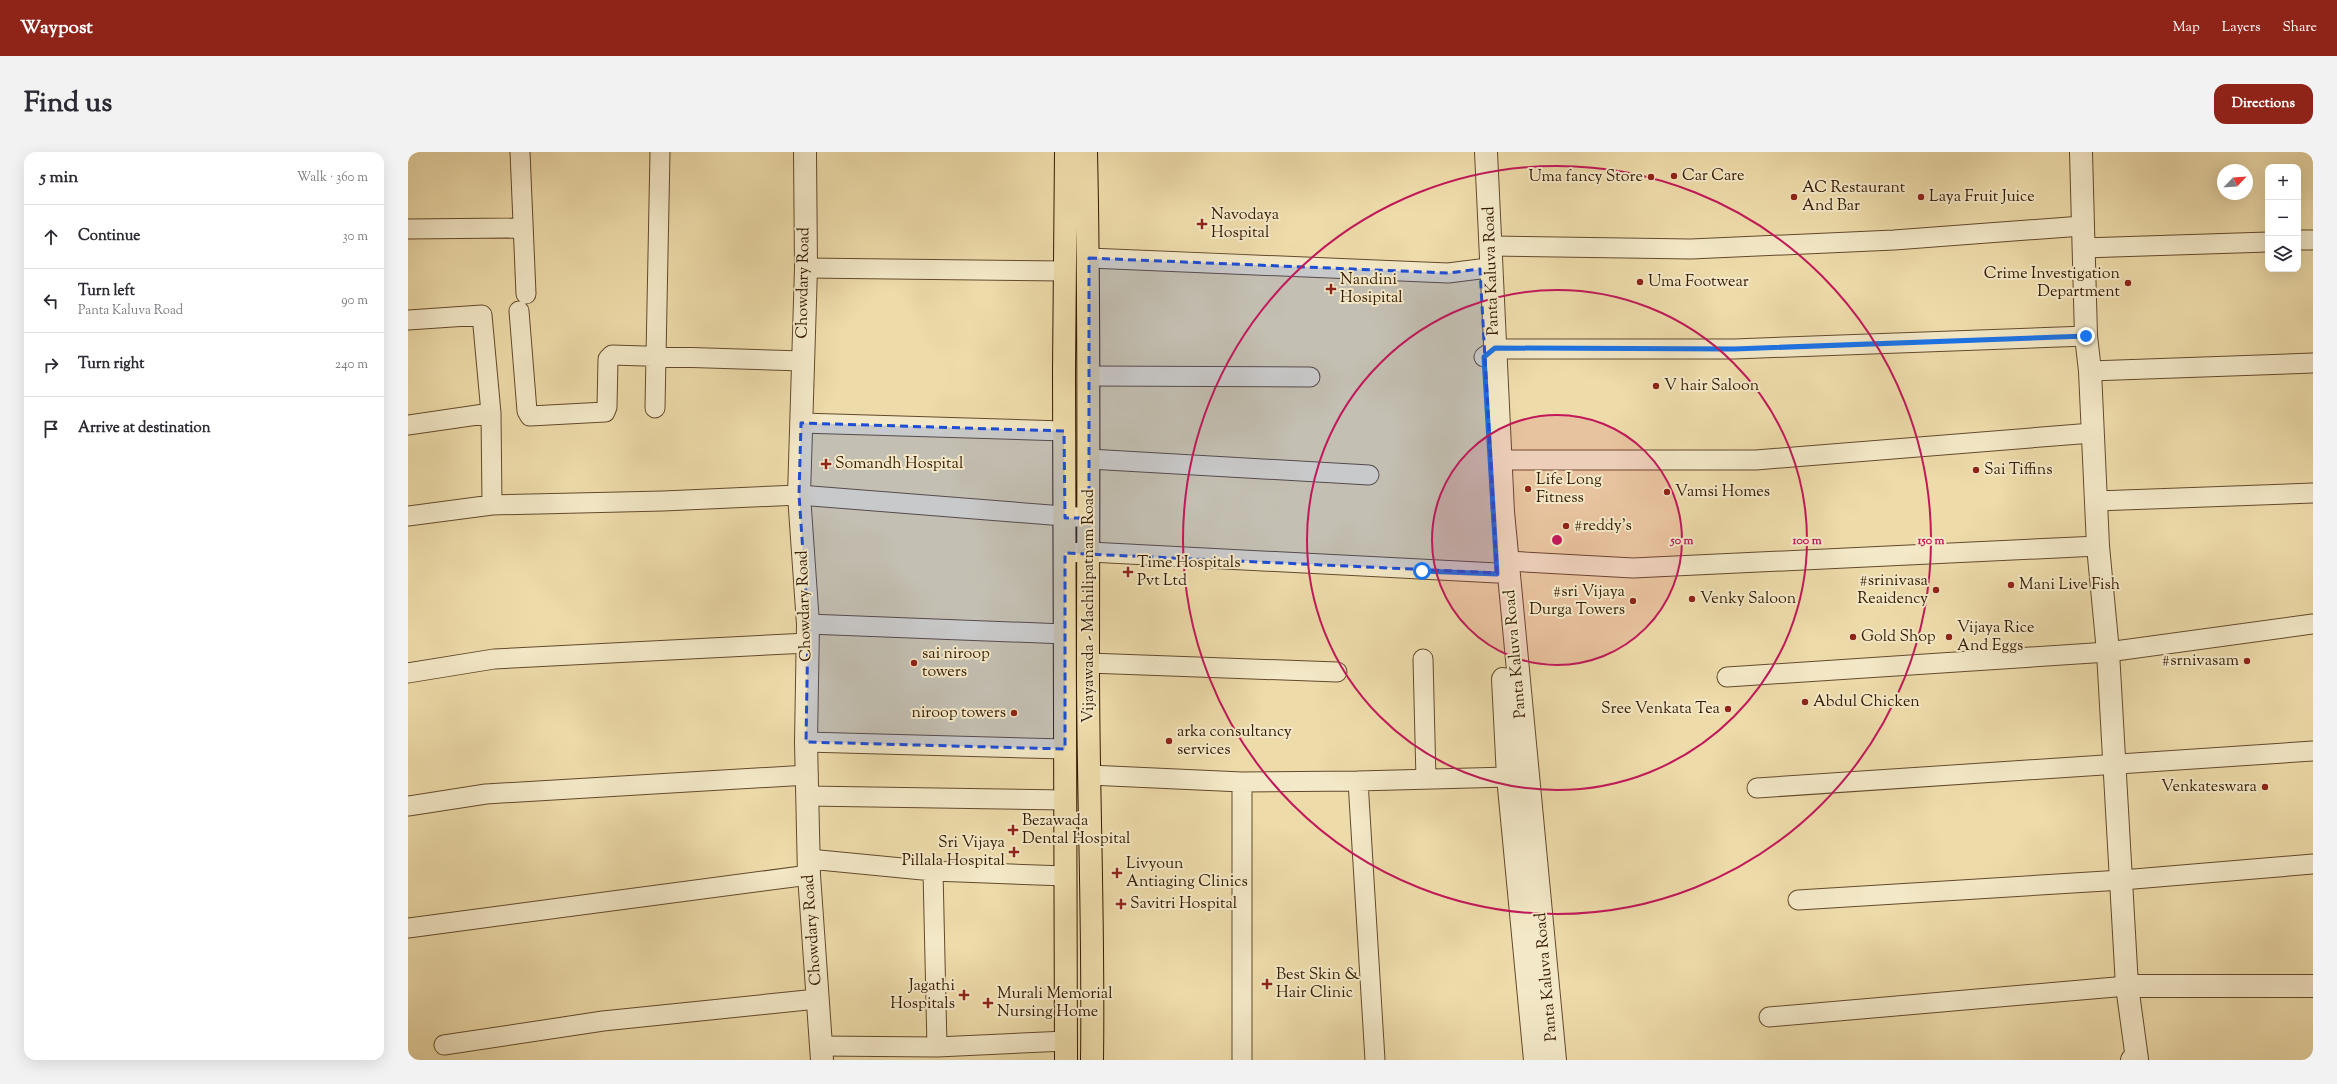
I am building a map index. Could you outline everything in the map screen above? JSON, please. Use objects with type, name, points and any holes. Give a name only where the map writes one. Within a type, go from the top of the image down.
[{"type":"highway","name":"Vijayawada - Machilipatnam Road","points":[[1066,152],[1064,431],[1066,1050]]},
{"type":"highway","name":"Vijayawada - Machilipatnam Road","points":[[1086,152],[1089,258],[1088,376],[1090,552],[1088,663],[1092,1060]]},
{"type":"street","points":[[520,152],[526,294]]},
{"type":"street","points":[[655,408],[660,152]]},
{"type":"street","name":"Chowdary Road","points":[[805,152],[806,268],[799,495],[808,633],[806,742],[809,867],[817,999],[822,1053]]},
{"type":"street","name":"Panta Kaluva Road","points":[[1479,152],[1480,269],[1501,460],[1502,567],[1508,777],[1535,1060]]},
{"type":"street","name":"Panta Kaluva Road","points":[[1486,152],[1492,246],[1490,353],[1502,567],[1555,1060]]},
{"type":"street","points":[[2081,152],[2086,336],[2090,372],[2098,546],[2108,652],[2127,986],[2135,1060]]},
{"type":"street","points":[[1492,246],[1691,249],[1894,240],[2082,226]]},
{"type":"street","points":[[408,229],[523,228]]},
{"type":"street","points":[[2301,240],[2313,240]]},
{"type":"street","points":[[2083,248],[2265,242]]},
{"type":"street","points":[[1089,258],[1448,273],[1480,269]]},
{"type":"street","points":[[806,268],[1065,271]]},
{"type":"street","points":[[519,311],[527,411],[530,416],[603,414],[607,407],[610,356],[803,361]]},
{"type":"street","points":[[408,320],[482,315],[491,413],[492,505]]},
{"type":"street","points":[[1490,353],[1734,349],[2086,336]]},
{"type":"street","points":[[2090,372],[2313,363]]},
{"type":"street","points":[[1088,376],[1310,377]]},
{"type":"street","points":[[408,425],[491,413]]},
{"type":"street","points":[[801,423],[1064,431]]},
{"type":"street","points":[[1501,460],[1756,460],[2092,433]]},
{"type":"street","points":[[1089,459],[1369,475]]},
{"type":"street","points":[[2096,501],[2313,493]]},
{"type":"street","points":[[408,516],[492,505],[664,501],[799,495],[1065,518],[1089,518]]},
{"type":"street","points":[[1065,553],[1090,552],[1502,567],[1633,568],[2098,546]]},
{"type":"street","points":[[1727,676],[2108,652],[2313,624]]},
{"type":"street","points":[[408,673],[494,659],[808,633],[1065,634]]},
{"type":"street","points":[[1423,659],[1426,779]]},
{"type":"street","points":[[1088,663],[1337,672]]},
{"type":"street","points":[[806,742],[1065,749]]},
{"type":"street","points":[[1757,788],[2313,751]]},
{"type":"street","points":[[1090,775],[1242,782],[1358,782],[1508,777]]},
{"type":"street","points":[[1242,782],[1242,1060]]},
{"type":"street","points":[[1358,782],[1375,1060]]},
{"type":"street","points":[[408,806],[486,794],[807,786],[1065,800]]},
{"type":"street","points":[[1798,900],[2122,880],[2313,864]]},
{"type":"street","points":[[408,928],[809,867],[1066,876]]},
{"type":"street","points":[[933,871],[937,1048]]},
{"type":"street","points":[[1769,1017],[2127,986],[2313,986]]},
{"type":"street","points":[[444,1045],[603,1021],[817,999]]},
{"type":"street","points":[[822,1053],[937,1048],[1066,1050]]},
{"type":"highlighted area","points":[[1089,258],[1448,273],[1480,269],[1497,573],[1065,553],[1065,749],[806,742],[808,624],[799,495],[801,423],[1064,431],[1065,518],[1089,518]]},
{"type":"place","name":"Car Care","points":[[1674,176]]},
{"type":"place","name":"Uma fancy Store","points":[[1651,177]]},
{"type":"place","name":"AC Restaurant And Bar","points":[[1794,197]]},
{"type":"place","name":"Laya Fruit Juice","points":[[1921,197]]},
{"type":"place","name":"Navodaya Hospital","points":[[1202,224]]},
{"type":"place","name":"Uma Footwear","points":[[1640,282]]},
{"type":"place","name":"Crime Investigation Department","points":[[2128,283]]},
{"type":"place","name":"Nandini Hosipital","points":[[1331,289]]},
{"type":"place","name":"V hair Saloon","points":[[1656,386]]},
{"type":"place","name":"Somandh Hospital","points":[[826,464]]},
{"type":"place","name":"Sai Tiffins","points":[[1976,470]]},
{"type":"place","name":"Life Long Fitness","points":[[1528,489]]},
{"type":"place","name":"Vamsi Homes","points":[[1667,492]]},
{"type":"place","name":"#reddy's","points":[[1566,526]]},
{"type":"place","name":"Time Hospitals Pvt Ltd","points":[[1128,572]]},
{"type":"place","name":"Mani Live Fish","points":[[2011,585]]},
{"type":"place","name":"#srinivasa Reaidency","points":[[1936,590]]},
{"type":"place","name":"Venky Saloon","points":[[1692,599]]},
{"type":"place","name":"#sri Vijaya Durga Towers","points":[[1633,601]]},
{"type":"place","name":"Gold Shop","points":[[1853,637]]},
{"type":"place","name":"Vijaya Rice And Eggs","points":[[1949,637]]},
{"type":"place","name":"#srnivasam","points":[[2247,661]]},
{"type":"place","name":"sai niroop towers","points":[[914,663]]},
{"type":"place","name":"Abdul Chicken","points":[[1805,702]]},
{"type":"place","name":"Sree Venkata Tea","points":[[1728,709]]},
{"type":"place","name":"niroop towers","points":[[1014,713]]},
{"type":"place","name":"arka consultancy services","points":[[1169,741]]},
{"type":"place","name":"Venkateswara","points":[[2265,787]]},
{"type":"place","name":"Bezawada Dental Hospital","points":[[1013,830]]},
{"type":"place","name":"Sri Vijaya Pillala Hospital","points":[[1014,852]]},
{"type":"place","name":"Livyoun Antiaging Clinics","points":[[1117,873]]},
{"type":"place","name":"Savitri Hospital","points":[[1121,904]]},
{"type":"place","name":"Best Skin & Hair Clinic","points":[[1267,984]]},
{"type":"place","name":"Jagathi Hospitals","points":[[964,995]]},
{"type":"place","name":"Murali Memorial Nursing Home","points":[[988,1003]]},
{"type":"route","points":[[1422,571],[1497,574],[1484,357],[1495,348],[1734,349],[2086,336]]}]
